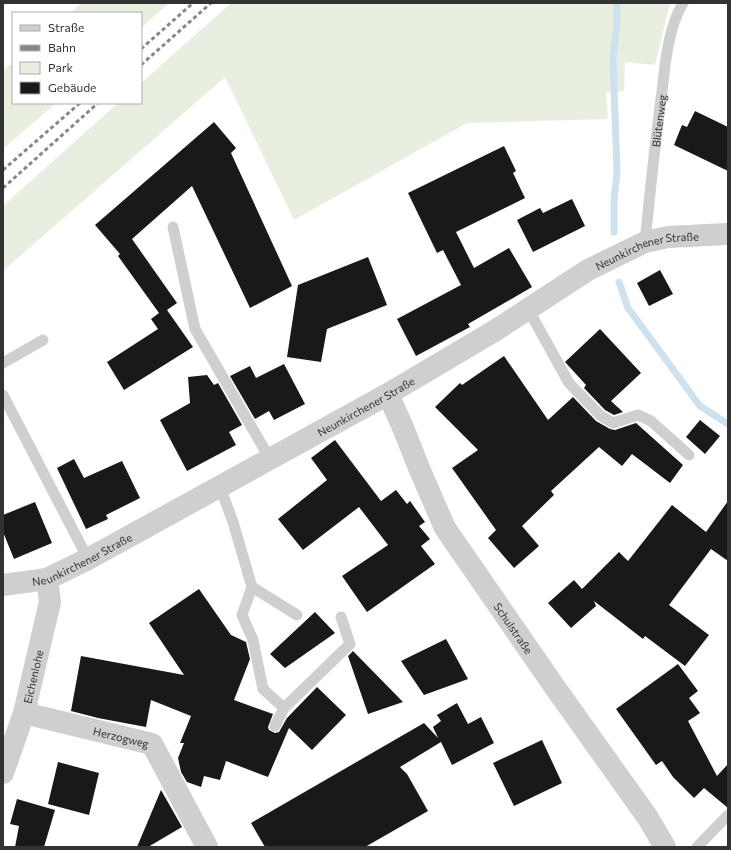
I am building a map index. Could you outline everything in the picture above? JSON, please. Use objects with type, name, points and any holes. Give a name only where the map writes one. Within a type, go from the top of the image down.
[{"type":"street","name":"Neunkirchener Straße","points":[[3,585],[47,579],[88,559],[388,394],[496,330],[588,270],[645,242],[668,237],[728,234]]},
{"type":"street","name":"Schulstraße","points":[[388,394],[445,528],[648,818],[665,847]]},
{"type":"street","name":"Eichenlohe","points":[[3,773],[24,713],[50,602],[47,579]]},
{"type":"street","name":"Herzogweg","points":[[24,713],[152,744],[207,847]]},
{"type":"lane","name":"Blütenweg","points":[[645,242],[655,140],[666,56],[674,27],[683,3]]},
{"type":"lane","points":[[173,227],[195,329],[270,459]]},
{"type":"lane","points":[[528,309],[569,383],[601,416],[613,423],[638,415],[651,422],[690,455]]},
{"type":"lane","points":[[3,363],[43,340]]},
{"type":"lane","points":[[3,395],[88,559]]},
{"type":"lane","points":[[220,487],[233,522],[252,587],[242,615],[253,640],[262,689],[284,708]]},
{"type":"lane","points":[[252,587],[297,615]]},
{"type":"lane","points":[[275,726],[284,708],[350,644],[341,617]]},
{"type":"lane","points":[[697,847],[728,815]]},
{"type":"green space","points":[[82,3],[169,3],[142,27],[142,12],[71,12]]},
{"type":"green space","points":[[231,3],[670,3],[655,65],[625,62],[624,91],[606,92],[608,119],[467,123],[294,220],[225,77],[3,271],[3,206],[117,104],[142,104],[142,82]]},
{"type":"green space","points":[[12,63],[12,104],[55,104],[3,149],[3,71]]},
{"type":"building","points":[[695,111],[728,127],[728,171],[674,145],[682,125],[687,127]]},
{"type":"building","points":[[214,122],[236,148],[231,153],[292,286],[250,308],[192,186],[132,239],[177,303],[167,310],[193,347],[124,390],[107,362],[158,329],[151,319],[159,313],[118,256],[120,254],[95,225]]},
{"type":"building","points":[[504,146],[516,171],[513,173],[525,198],[456,232],[474,268],[509,248],[532,287],[468,324],[470,327],[416,356],[397,319],[461,285],[443,250],[437,253],[408,193]]},
{"type":"building","points":[[572,199],[585,226],[533,252],[517,220],[540,208],[543,213]]},
{"type":"building","points":[[368,257],[387,305],[327,329],[321,362],[287,357],[298,285]]},
{"type":"building","points":[[660,270],[673,294],[649,306],[637,283]]},
{"type":"building","points":[[600,329],[641,373],[611,401],[623,412],[614,415],[605,410],[584,388],[586,385],[565,362]]},
{"type":"building","points":[[504,356],[548,420],[573,397],[596,421],[610,429],[615,430],[636,423],[683,465],[670,483],[632,454],[622,466],[599,447],[551,491],[554,495],[522,526],[539,546],[514,568],[488,538],[496,530],[452,468],[478,450],[435,407],[460,383],[462,385]]},
{"type":"building","points":[[284,364],[305,404],[274,420],[269,411],[255,419],[230,376],[250,366],[256,378]]},
{"type":"building","points":[[207,375],[214,385],[218,383],[242,425],[229,432],[236,445],[187,471],[160,420],[190,403],[188,377]]},
{"type":"building","points":[[700,420],[720,436],[705,454],[686,437]]},
{"type":"building","points":[[335,440],[381,501],[396,490],[407,504],[410,501],[425,522],[419,526],[430,539],[421,546],[435,564],[367,612],[342,576],[388,545],[359,507],[303,550],[278,519],[327,480],[311,458]]},
{"type":"building","points":[[74,459],[84,478],[122,461],[140,498],[106,515],[108,519],[86,529],[57,468]]},
{"type":"building","points":[[728,501],[728,561],[711,549],[669,605],[709,635],[685,666],[645,636],[643,639],[594,601],[596,606],[571,628],[548,603],[574,580],[582,589],[619,552],[628,561],[672,505],[706,532]]},
{"type":"building","points":[[35,502],[52,543],[14,559],[3,532],[3,515]]},
{"type":"building","points":[[199,589],[231,635],[246,642],[250,659],[234,700],[273,714],[268,727],[269,730],[275,733],[279,732],[287,718],[317,687],[346,715],[312,750],[289,728],[268,777],[226,761],[220,780],[204,776],[201,787],[187,782],[181,772],[178,758],[184,743],[180,743],[191,716],[151,700],[146,727],[98,718],[71,711],[81,656],[184,675],[149,623]]},
{"type":"building","points":[[315,612],[335,633],[285,668],[270,654]]},
{"type":"building","points":[[446,639],[468,679],[424,695],[401,661]]},
{"type":"building","points":[[353,651],[403,702],[368,714],[348,656]]},
{"type":"building","points":[[678,664],[698,691],[689,698],[700,713],[688,721],[717,776],[728,764],[728,808],[704,788],[694,798],[673,777],[662,761],[656,765],[616,709]]},
{"type":"building","points":[[457,703],[468,724],[481,717],[494,743],[452,765],[441,742],[400,767],[407,774],[428,811],[365,847],[265,847],[251,823],[424,723],[438,738],[433,727],[441,721],[437,715]]},
{"type":"building","points":[[542,740],[562,783],[514,806],[493,763]]},
{"type":"building","points":[[58,762],[99,773],[89,815],[48,804]]},
{"type":"building","points":[[161,790],[182,827],[148,847],[137,847]]},
{"type":"building","points":[[17,799],[55,810],[44,847],[15,847],[19,826],[10,824]]},
{"type":"waterway","points":[[614,232],[614,200],[617,172],[613,58],[617,24],[617,3]]},
{"type":"waterway","points":[[619,282],[628,308],[700,406],[728,424]]},
{"type":"railway","points":[[142,48],[193,3]]},
{"type":"railway","points":[[142,64],[211,3]]},
{"type":"railway","points":[[3,170],[79,104]]},
{"type":"railway","points":[[3,188],[97,104]]}]
